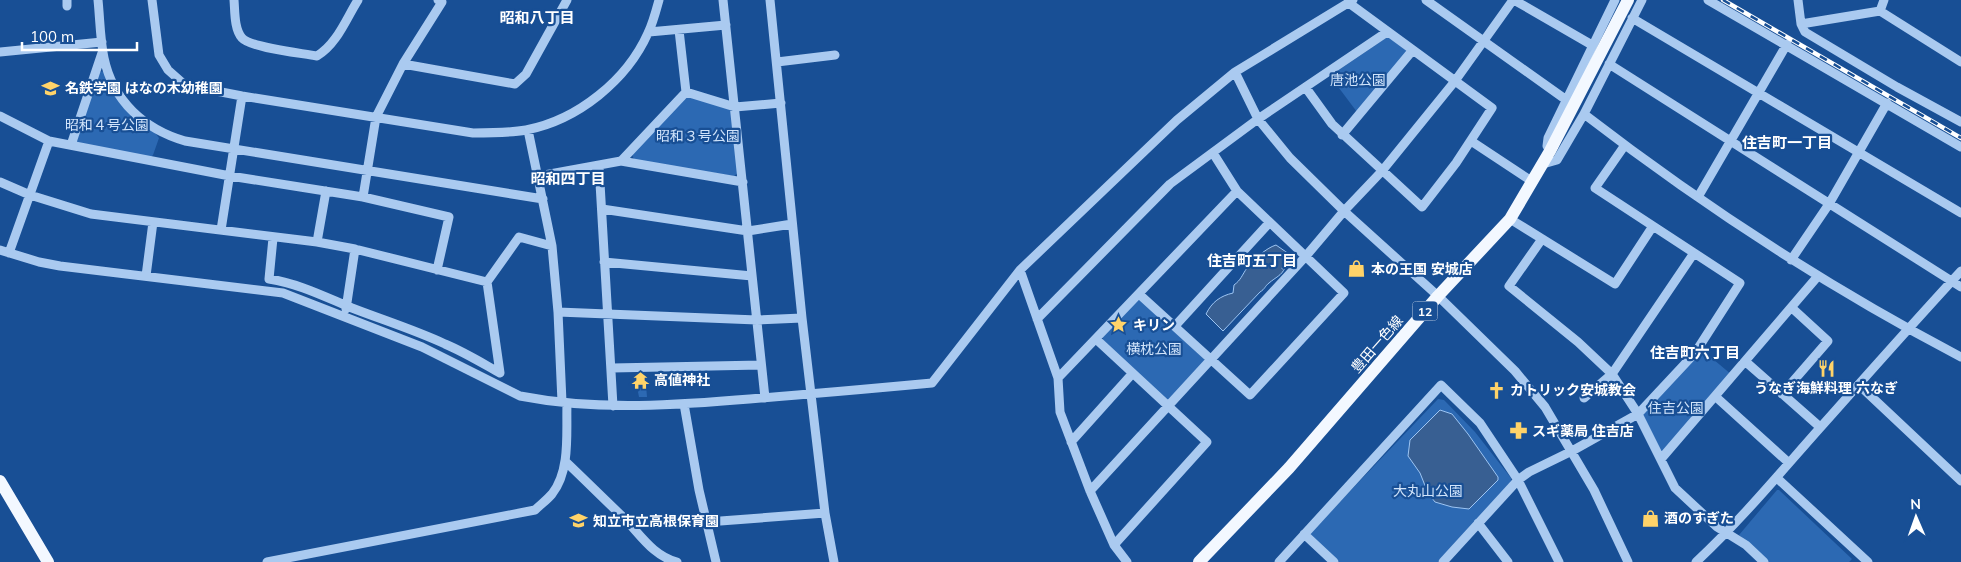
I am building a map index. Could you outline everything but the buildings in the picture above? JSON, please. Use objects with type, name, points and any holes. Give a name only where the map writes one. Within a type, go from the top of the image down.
[{"type":"main road","name":"豊田一色線","points":[[1199,562],[1289,468],[1438,296],[1510,219],[1550,152],[1628,0]]},
{"type":"main road","points":[[0,481],[48,562]]},
{"type":"street","points":[[98,0],[104,59],[116,90],[127,106],[152,128],[170,137],[185,142],[368,170],[543,200]]},
{"type":"street","points":[[152,0],[159,55],[168,70],[185,85],[473,133],[502,133],[528,130],[561,119],[587,103],[610,86],[626,68],[649,32],[658,0]]},
{"type":"street","points":[[234,0],[236,22],[241,37],[250,44],[317,56],[326,51],[332,43],[358,0]]},
{"type":"street","points":[[403,64],[515,84],[526,74],[567,0]]},
{"type":"street","points":[[723,0],[765,398]]},
{"type":"street","points":[[770,0],[802,318],[825,513],[834,562]]},
{"type":"street","points":[[1426,0],[1566,99]]},
{"type":"street","points":[[1090,491],[1306,256],[1382,170],[1455,81],[1514,0],[1592,45]]},
{"type":"street","points":[[1550,152],[1547,146],[1548,138],[1614,3],[1604,0]]},
{"type":"street","points":[[1543,164],[1557,160],[1584,114],[1642,0]]},
{"type":"street","points":[[1708,0],[1787,44],[1961,147]]},
{"type":"street","points":[[1798,0],[1801,24],[1805,32],[1897,87],[1961,122]]},
{"type":"street","points":[[1880,11],[1884,0]]},
{"type":"street","points":[[363,196],[376,117],[403,64],[441,1]]},
{"type":"street","points":[[48,141],[30,195],[4,251],[60,266],[283,293],[422,347],[520,396],[613,406],[684,404],[932,383],[1020,270],[1177,120],[1235,72],[1351,1],[1412,51],[1492,108],[1456,163],[1422,207],[1342,135],[1306,88]]},
{"type":"street","points":[[1801,24],[1880,11],[1961,62]]},
{"type":"street","points":[[1632,18],[1961,213]]},
{"type":"street","points":[[649,32],[726,26]]},
{"type":"street","points":[[621,161],[686,92],[679,30]]},
{"type":"street","points":[[1037,320],[1170,184],[1258,119],[1387,32]]},
{"type":"street","points":[[1698,197],[1787,44]]},
{"type":"street","points":[[0,52],[103,46]]},
{"type":"street","points":[[71,145],[103,46]]},
{"type":"street","points":[[1342,135],[1412,51]]},
{"type":"street","points":[[777,62],[835,56]]},
{"type":"street","points":[[1610,64],[1961,287]]},
{"type":"street","points":[[1235,72],[1258,119],[1290,158],[1344,211],[1438,296],[1515,371],[1545,407],[1594,490],[1628,562]]},
{"type":"street","points":[[686,92],[735,107],[781,103]]},
{"type":"street","points":[[221,230],[242,96]]},
{"type":"street","points":[[1791,260],[1829,204],[1887,103]]},
{"type":"street","points":[[1584,114],[1624,145],[1791,260],[1908,330],[1961,357]]},
{"type":"street","points":[[0,116],[48,141],[230,176],[363,196],[449,217],[437,270]]},
{"type":"street","points":[[267,562],[535,510],[553,494],[561,477],[565,461],[564,402],[558,312],[552,246],[528,130]]},
{"type":"street","points":[[1471,141],[1533,182]]},
{"type":"street","points":[[1442,562],[1518,480],[1529,472],[1572,451],[1638,414],[1695,352],[1740,283],[1595,188],[1624,145]]},
{"type":"street","points":[[1139,294],[1250,395],[1344,293],[1237,191],[1212,153]]},
{"type":"street","points":[[539,176],[621,161],[743,182]]},
{"type":"street","points":[[599,166],[613,406]]},
{"type":"street","points":[[0,182],[30,195],[91,214],[273,238],[318,242],[355,249],[487,282]]},
{"type":"street","points":[[318,242],[326,191]]},
{"type":"street","points":[[1058,378],[1097,340],[1237,191]]},
{"type":"street","points":[[602,209],[748,231],[792,224]]},
{"type":"street","points":[[1510,219],[1615,284],[1653,226]]},
{"type":"street","points":[[146,276],[153,222]]},
{"type":"street","points":[[1175,326],[1269,223]]},
{"type":"street","points":[[273,238],[268,279],[290,282],[446,344],[500,373],[487,282],[519,238],[552,246]]},
{"type":"street","points":[[1542,239],[1509,286],[1578,342],[1612,374],[1638,414],[1675,488],[1717,526],[1746,545],[1764,562]]},
{"type":"street","points":[[344,317],[348,306],[355,249]]},
{"type":"street","points":[[1584,398],[1612,374],[1694,253]]},
{"type":"street","points":[[604,262],[752,276]]},
{"type":"street","points":[[1020,270],[1058,378],[1060,412],[1090,491],[1114,545],[1127,562]]},
{"type":"street","points":[[1696,562],[1728,532],[1961,271]]},
{"type":"street","points":[[1661,459],[1818,276]]},
{"type":"street","points":[[1782,394],[1828,341],[1792,308]]},
{"type":"street","points":[[558,312],[757,320],[802,318]]},
{"type":"street","points":[[1097,340],[1207,442],[1114,545]]},
{"type":"street","points":[[1746,362],[1820,428]]},
{"type":"street","points":[[612,368],[762,365]]},
{"type":"street","points":[[1071,442],[1132,374]]},
{"type":"street","points":[[1279,562],[1441,385],[1480,423],[1518,480],[1559,562]]},
{"type":"street","points":[[1859,385],[1961,481]]},
{"type":"street","points":[[1716,397],[1789,463]]},
{"type":"street","points":[[684,404],[699,490],[715,562]]},
{"type":"street","points":[[565,461],[650,547],[663,557],[676,562]]},
{"type":"street","points":[[1777,478],[1868,562]]},
{"type":"street","points":[[707,522],[825,513]]},
{"type":"street","points":[[1478,523],[1508,562]]},
{"type":"street","points":[[1304,534],[1334,562]]},
{"type":"green space","name":"唐池公園","points":[[1386,38],[1390,38],[1406,50],[1406,53],[1357,112],[1330,76]]},
{"type":"green space","name":"昭和４号公園","points":[[104,71],[126,110],[159,138],[153,155],[150,158],[77,143],[75,139],[99,72]]},
{"type":"green space","name":"昭和３号公園","points":[[688,96],[731,110],[739,172],[734,176],[634,160],[632,154]]},
{"type":"green space","name":"横枕公園","points":[[1140,299],[1204,359],[1204,363],[1170,400],[1166,400],[1103,340],[1103,337]]},
{"type":"green space","name":"住吉公園","points":[[1701,349],[1732,375],[1662,455],[1641,414]]},
{"type":"green space","points":[[640,373],[645,373],[647,397],[639,397],[638,392],[642,386],[643,378],[639,377]]},
{"type":"green space","name":"大丸山公園","points":[[1438,399],[1444,400],[1475,432],[1511,478],[1512,484],[1438,562],[1339,562],[1311,536],[1311,532]]},
{"type":"green space","points":[[1777,490],[1852,559],[1849,562],[1768,562],[1739,535]]},
{"type":"shaded area","points":[[1276,245],[1292,256],[1284,261],[1282,269],[1285,268],[1223,331],[1206,314],[1208,310],[1217,300],[1233,293],[1234,285],[1256,258],[1264,251]]},
{"type":"shaded area","points":[[1440,410],[1452,414],[1498,477],[1498,480],[1469,509],[1435,502],[1428,493],[1420,473],[1408,456],[1410,440]]},
{"type":"railway","points":[[1723,0],[1961,138]]},
{"type":"place","name":"名鉄学園 はなの木幼稚園","points":[[51,88]]},
{"type":"place","name":"本の王国 安城店","points":[[1357,269]]},
{"type":"place","name":"キリン","points":[[1119,325]]},
{"type":"place","name":"うなぎ海鮮料理 六なぎ","points":[[1826,368]]},
{"type":"place","name":"高値神社","points":[[640,380]]},
{"type":"place","name":"カトリック安城教会","points":[[1496,390]]},
{"type":"place","name":"スギ薬局 住吉店","points":[[1518,431]]},
{"type":"place","name":"酒のすぎた","points":[[1650,518]]},
{"type":"place","name":"知立市立高根保育園","points":[[579,521]]},
{"type":"district","name":"昭和八丁目","points":[[537,17]]},
{"type":"district","name":"住吉町一丁目","points":[[1787,142]]},
{"type":"district","name":"昭和四丁目","points":[[568,178]]},
{"type":"district","name":"住吉町五丁目","points":[[1252,260]]},
{"type":"district","name":"住吉町六丁目","points":[[1695,352]]}]
